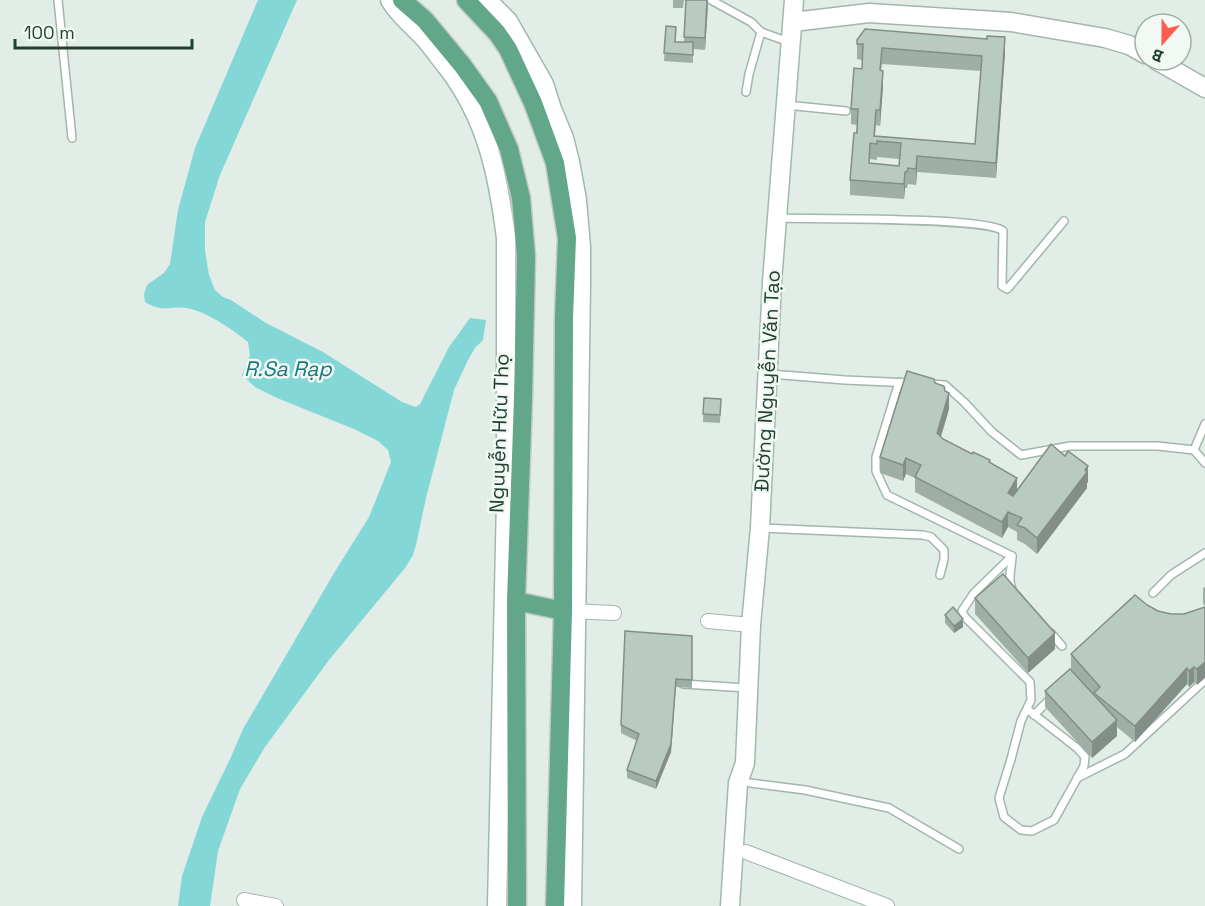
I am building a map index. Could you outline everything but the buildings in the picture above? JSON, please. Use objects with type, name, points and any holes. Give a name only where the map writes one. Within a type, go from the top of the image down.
[{"type":"main road","name":"Nguyễn Hữu Thọ","points":[[390,0],[398,13],[424,39],[464,90],[492,156],[501,196],[506,238],[515,397],[516,601],[508,762],[497,906]]},
{"type":"main road","name":"Nguyễn Hữu Thọ","points":[[402,0],[425,20],[488,101],[509,149],[521,198],[526,256],[515,397],[508,762],[517,906]]},
{"type":"main road","points":[[466,0],[497,33],[508,49],[533,103],[555,163],[567,238],[564,318],[571,535]]},
{"type":"main road","points":[[487,0],[508,21],[544,84],[564,138],[577,200],[581,284],[571,535],[572,906]]},
{"type":"main road","name":"Đường Nguyễn Văn Tạo","points":[[730,906],[738,783],[745,763],[751,625],[760,528],[772,282],[794,0]]},
{"type":"main road","points":[[793,22],[868,13],[1011,22],[1105,38],[1133,47]]},
{"type":"main road","points":[[1177,72],[1205,88]]},
{"type":"main road","points":[[516,601],[570,611]]},
{"type":"main road","points":[[555,906],[570,611]]},
{"type":"main road","name":"Đường Nguyễn Văn Tạo","points":[[742,906],[750,783],[745,763]]},
{"type":"street","points":[[570,611],[614,613]]},
{"type":"street","points":[[708,621],[751,625]]},
{"type":"street","points":[[746,852],[887,906]]},
{"type":"street","points":[[244,900],[276,906]]},
{"type":"lane","points":[[58,0],[72,138]]},
{"type":"lane","points":[[711,0],[751,22],[761,32],[791,43]]},
{"type":"lane","points":[[746,92],[761,32]]},
{"type":"lane","points":[[786,105],[846,111]]},
{"type":"lane","points":[[777,218],[935,221],[998,227],[1003,231],[1002,286],[1006,289],[1064,221]]},
{"type":"lane","points":[[767,374],[945,385],[992,432],[1021,455],[1070,446],[1158,446],[1194,450],[1205,463]]},
{"type":"lane","points":[[899,382],[876,457],[876,471],[886,495],[1012,556]]},
{"type":"lane","points":[[1194,450],[1205,424]]},
{"type":"lane","points":[[760,528],[931,537],[944,550],[940,575]]},
{"type":"lane","points":[[1153,593],[1171,574],[1205,553]]},
{"type":"lane","points":[[1012,556],[1010,588],[1018,596]]},
{"type":"lane","points":[[1012,556],[974,592],[962,611],[965,617],[1030,682],[1031,700],[1021,721],[999,798],[1004,817],[1021,831],[1032,831],[1054,820],[1084,766],[1084,757],[1077,748],[1027,709]]},
{"type":"lane","points":[[1047,629],[1062,646]]},
{"type":"lane","points":[[1077,779],[1125,754],[1205,680]]},
{"type":"lane","points":[[680,684],[750,689]]},
{"type":"lane","points":[[1034,715],[1056,693]]},
{"type":"lane","points":[[750,783],[805,790],[890,808],[959,849]]},
{"type":"water","name":"R.Sa Rạp","points":[[258,0],[297,0],[220,175],[205,222],[205,251],[209,275],[215,290],[266,323],[323,352],[402,402],[416,407],[420,404],[449,347],[470,318],[486,320],[483,340],[468,360],[454,390],[413,555],[405,568],[329,660],[265,747],[240,789],[218,851],[210,906],[178,906],[182,876],[202,817],[243,729],[369,517],[391,462],[388,450],[378,441],[255,387],[242,375],[250,355],[248,342],[228,328],[191,309],[163,308],[145,302],[144,294],[147,285],[164,273],[170,264],[178,210],[195,148]]}]
